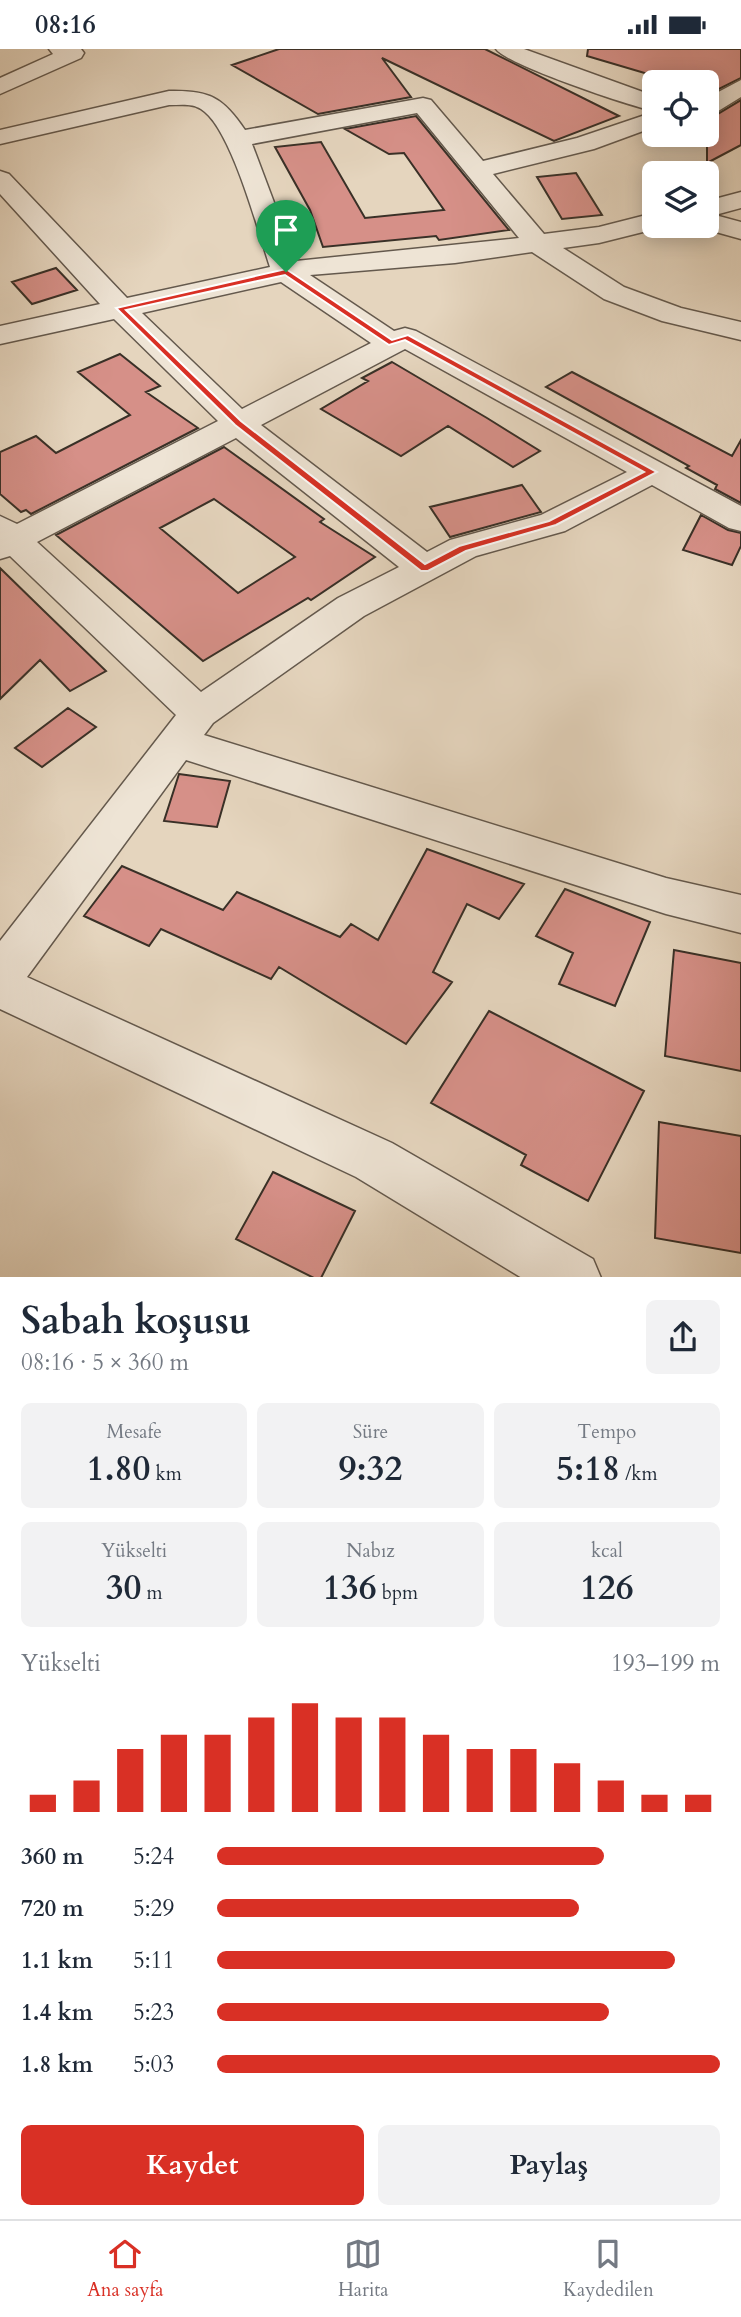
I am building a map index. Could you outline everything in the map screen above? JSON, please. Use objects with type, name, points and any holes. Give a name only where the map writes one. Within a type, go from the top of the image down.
[{"type":"street","points":[[0,87],[73,53],[60,49]]},
{"type":"street","points":[[507,49],[531,61],[642,100]]},
{"type":"street","points":[[719,101],[741,87]]},
{"type":"street","points":[[0,137],[161,100],[186,97],[209,101],[220,110],[238,139],[286,272],[392,344]]},
{"type":"street","points":[[238,139],[423,105],[538,244],[614,293],[672,315],[741,331]]},
{"type":"street","points":[[477,170],[585,144],[642,123]]},
{"type":"street","points":[[0,179],[120,308],[238,423],[424,568]]},
{"type":"street","points":[[719,206],[741,200]]},
{"type":"street","points":[[0,335],[309,267],[455,255],[598,235],[642,224]]},
{"type":"street","points":[[719,225],[741,231]]},
{"type":"street","points":[[741,520],[405,337],[5,538],[188,727],[666,896],[741,914]]},
{"type":"street","points":[[0,977],[188,727],[351,607],[463,548],[552,523],[652,472]]},
{"type":"street","points":[[0,987],[374,1160],[574,1277]]},
{"type":"building","points":[[279,49],[485,49],[619,116],[554,141],[382,58],[411,97],[318,114],[232,65]]},
{"type":"building","points":[[588,49],[741,49],[741,78],[719,89],[719,70],[642,70],[642,72],[587,56]]},
{"type":"building","points":[[741,100],[741,145],[707,161],[707,147],[719,147],[719,113]]},
{"type":"building","points":[[416,116],[509,230],[439,240],[436,236],[323,247],[310,210],[275,147],[321,142],[365,218],[444,210],[404,153],[389,154],[345,129]]},
{"type":"building","points":[[576,173],[602,215],[562,219],[537,177]]},
{"type":"building","points":[[56,268],[77,290],[32,304],[12,282]]},
{"type":"building","points":[[120,354],[160,386],[146,392],[198,428],[31,514],[26,510],[21,512],[0,494],[0,452],[36,436],[56,453],[130,415],[78,372]]},
{"type":"building","points":[[392,362],[540,451],[513,467],[448,426],[401,456],[321,409],[368,381],[362,378]]},
{"type":"building","points":[[572,372],[732,456],[741,440],[741,503],[715,489],[717,485],[686,468],[689,466],[546,387]]},
{"type":"building","points":[[224,447],[324,519],[320,522],[375,557],[311,600],[308,598],[203,661],[56,535]],"holes":[[[214,499],[295,557],[238,593],[160,528]]]},
{"type":"building","points":[[522,485],[541,512],[450,537],[430,507]]},
{"type":"building","points":[[701,515],[728,530],[741,533],[741,546],[732,565],[683,550]]},
{"type":"building","points":[[0,568],[106,671],[70,691],[40,660],[0,699]]},
{"type":"building","points":[[68,708],[96,727],[42,767],[15,748]]},
{"type":"building","points":[[179,774],[230,781],[217,827],[164,821]]},
{"type":"building","points":[[427,849],[524,884],[499,919],[467,904],[433,972],[452,982],[406,1044],[279,967],[271,979],[161,929],[149,946],[84,916],[122,866],[223,910],[237,892],[340,937],[351,924],[378,940]]},
{"type":"building","points":[[565,889],[650,922],[615,1006],[559,984],[573,953],[536,936]]},
{"type":"building","points":[[674,950],[741,963],[741,1071],[665,1056]]},
{"type":"building","points":[[489,1011],[644,1091],[588,1201],[521,1165],[526,1155],[431,1103]]},
{"type":"building","points":[[659,1122],[741,1136],[741,1253],[655,1238]]},
{"type":"building","points":[[273,1172],[355,1211],[322,1277],[312,1277],[236,1239]]},
{"type":"route","points":[[286,272],[392,344],[405,337],[652,472],[552,523],[463,548],[424,568],[238,423],[120,308],[286,272]]}]
